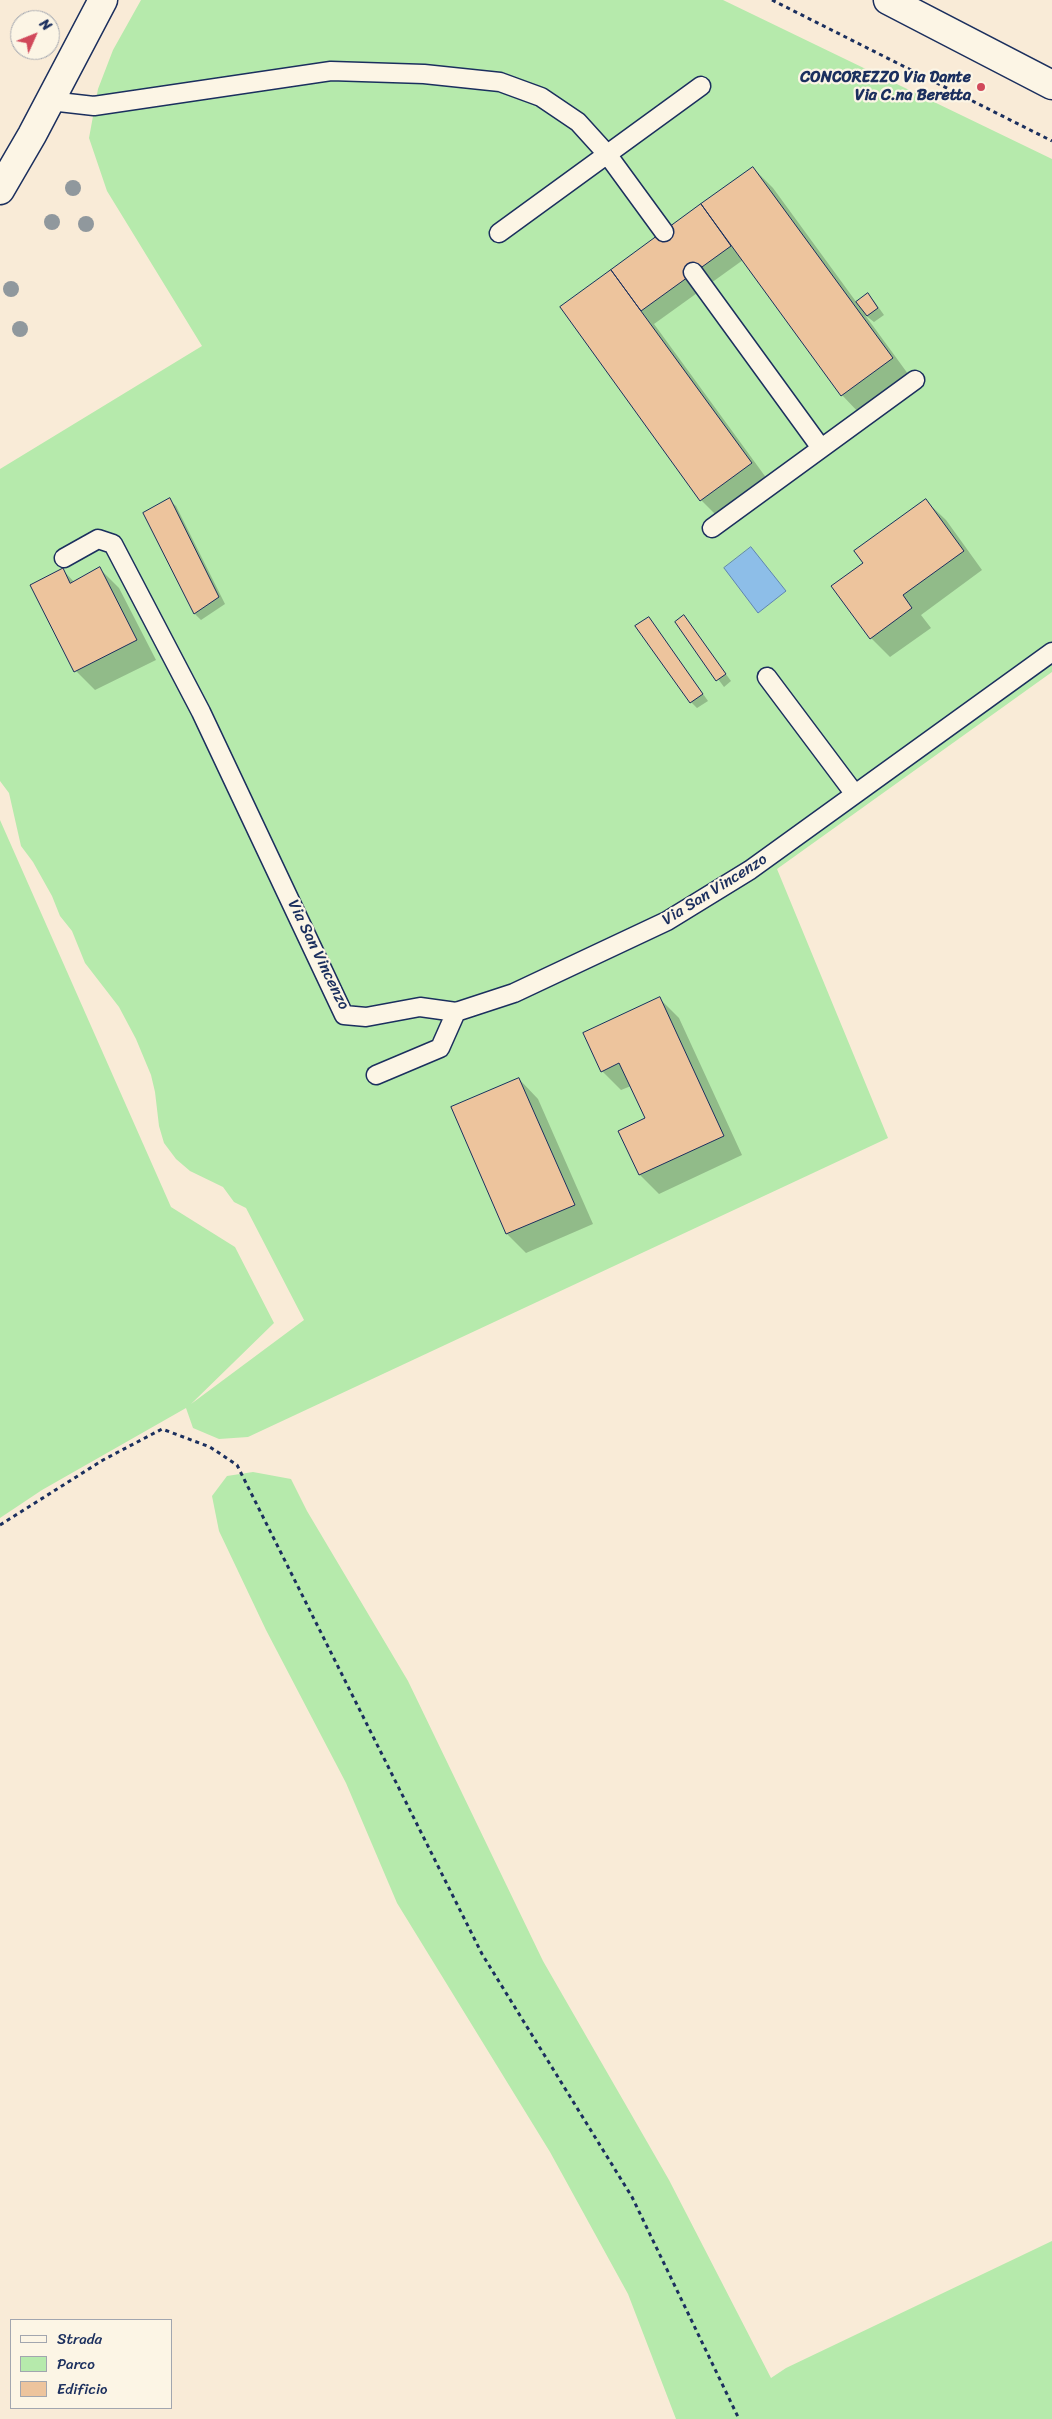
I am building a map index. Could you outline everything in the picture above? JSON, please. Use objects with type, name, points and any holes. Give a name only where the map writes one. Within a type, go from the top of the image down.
[{"type":"street","points":[[0,190],[50,101],[103,0]]},
{"type":"street","points":[[888,0],[1052,85]]},
{"type":"lane","points":[[50,101],[94,106],[331,71],[424,74],[500,82],[541,97],[578,122],[607,154],[664,232]]},
{"type":"lane","points":[[499,233],[701,86]]},
{"type":"lane","points":[[694,272],[821,448]]},
{"type":"lane","points":[[712,528],[915,380]]},
{"type":"lane","name":"Via San Vincenzo","points":[[64,558],[98,539],[113,544],[201,712],[344,1015],[366,1017],[420,1007],[456,1012],[514,993],[667,921],[750,870],[854,793],[1052,652]]},
{"type":"lane","points":[[767,678],[854,793]]},
{"type":"lane","points":[[376,1075],[440,1048],[456,1012]]},
{"type":"path","points":[[772,0],[1052,142]]},
{"type":"path","points":[[0,1525],[103,1460],[162,1429],[210,1446],[237,1465],[482,1954],[632,2197],[739,2419]]},
{"type":"green space","points":[[141,0],[723,0],[1052,159],[1052,672],[777,869],[888,1138],[248,1437],[219,1439],[193,1428],[186,1408],[42,1490],[0,1518],[0,820],[171,1207],[235,1247],[274,1323],[191,1404],[304,1320],[246,1208],[234,1202],[223,1187],[190,1171],[176,1159],[164,1143],[159,1126],[151,1075],[136,1039],[119,1007],[85,963],[72,931],[60,916],[52,896],[33,862],[21,846],[9,793],[0,781],[0,469],[202,346],[107,191],[89,138],[98,89],[113,50]]},
{"type":"green space","points":[[253,1472],[291,1479],[307,1511],[408,1681],[543,1961],[669,2180],[771,2378],[786,2368],[1052,2241],[1052,2419],[676,2419],[628,2294],[550,2152],[397,1903],[346,1783],[266,1630],[219,1531],[212,1496],[227,1476]]},
{"type":"water","points":[[751,547],[786,591],[758,613],[724,568]]},
{"type":"building","points":[[753,167],[893,358],[841,396],[701,204]]},
{"type":"building","points":[[701,204],[731,246],[641,311],[611,270]]},
{"type":"building","points":[[611,270],[752,463],[700,501],[560,307]]},
{"type":"building","points":[[868,293],[878,308],[867,316],[856,302]]},
{"type":"building","points":[[170,498],[219,597],[194,614],[143,513]]},
{"type":"building","points":[[926,499],[964,551],[903,595],[912,608],[870,639],[831,586],[863,563],[854,551]]},
{"type":"building","points":[[100,567],[137,640],[74,672],[30,585],[63,568],[70,583]]},
{"type":"building","points":[[684,615],[726,674],[716,681],[675,622]]},
{"type":"building","points":[[649,617],[703,694],[690,703],[635,626]]},
{"type":"building","points":[[660,997],[724,1136],[639,1175],[618,1131],[645,1118],[619,1063],[601,1072],[583,1033]]},
{"type":"building","points":[[519,1078],[575,1205],[506,1234],[451,1107]]},
{"type":"place","name":"CONCOREZZO Via Dante Via C.na Beretta","points":[[981,87]]}]
